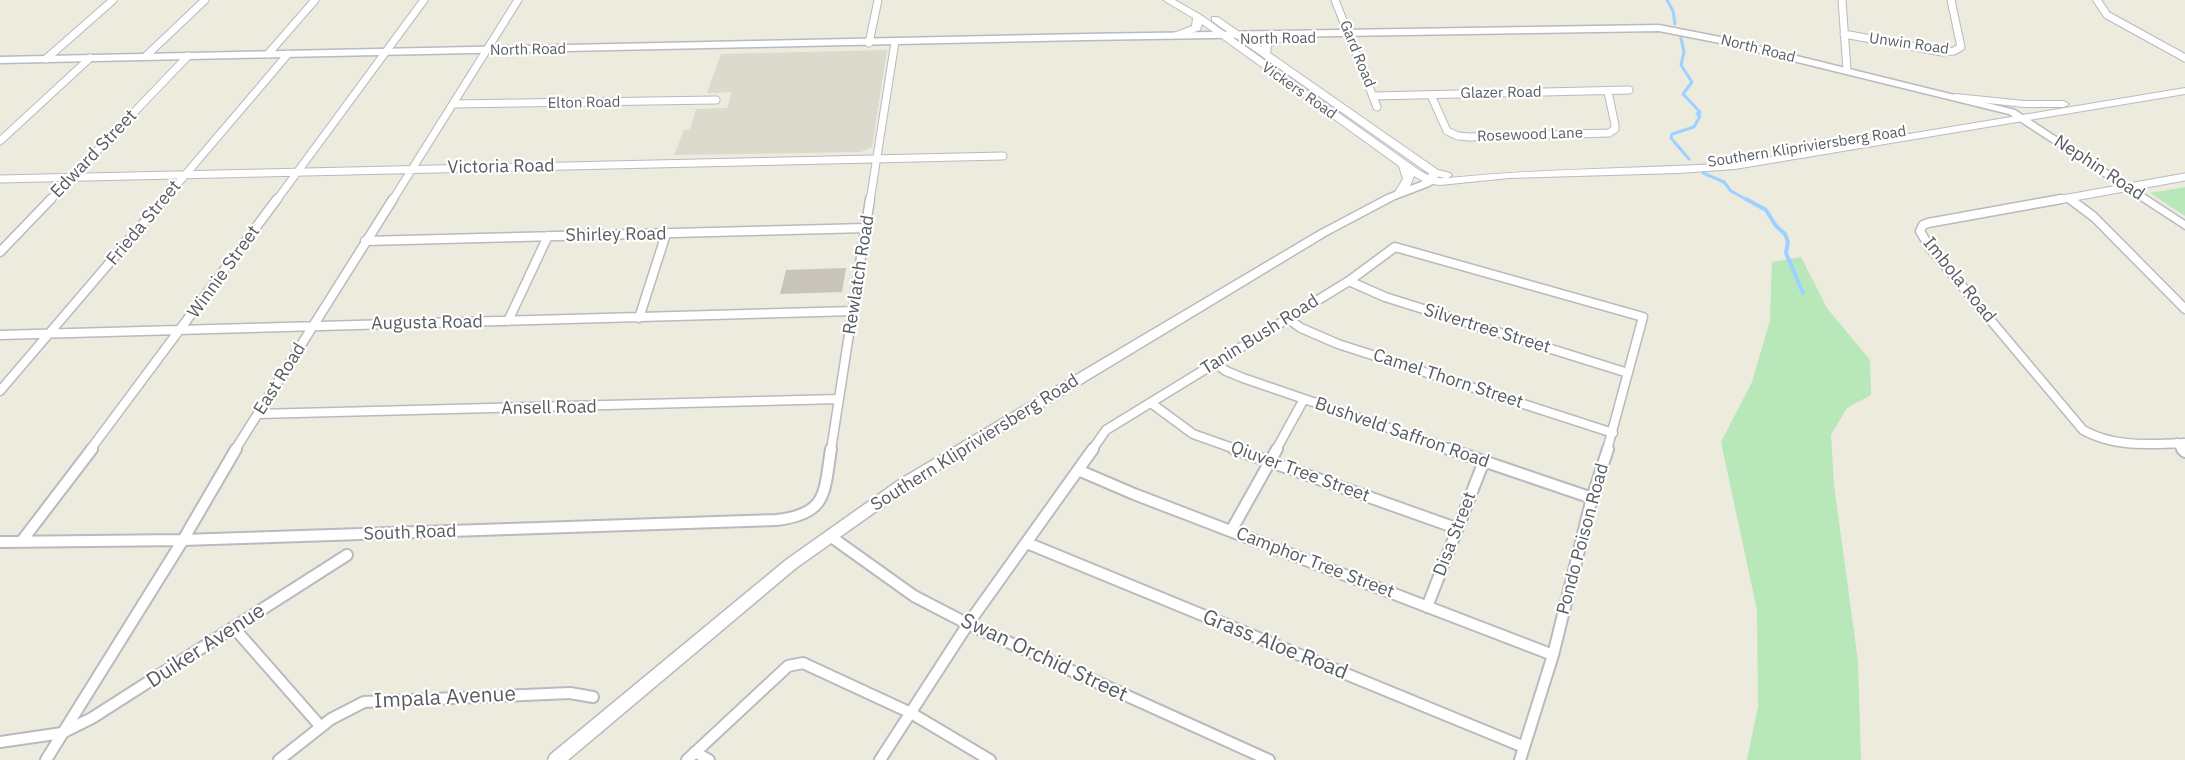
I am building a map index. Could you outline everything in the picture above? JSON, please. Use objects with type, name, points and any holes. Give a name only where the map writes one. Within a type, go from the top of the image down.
[{"type":"main road","name":"Vickers Road","points":[[1168,0],[1198,17],[1404,165],[1433,177]]},
{"type":"main road","name":"Vickers Road","points":[[1185,0],[1243,37],[1433,177]]},
{"type":"main road","points":[[1174,36],[1197,28],[1198,17]]},
{"type":"main road","points":[[1265,53],[1267,44],[1279,39]]},
{"type":"main road","name":"Southern Klipriviersberg Road","points":[[1892,137],[2012,112],[2185,86]]},
{"type":"main road","name":"Southern Klipriviersberg Road","points":[[1433,177],[1451,181],[1509,174],[1708,168],[2185,91]]},
{"type":"main road","points":[[1956,97],[2024,104],[2065,104]]},
{"type":"main road","points":[[1401,192],[1410,180],[1410,175],[1404,165]]},
{"type":"street","points":[[46,59],[113,0]]},
{"type":"street","points":[[146,56],[205,0]]},
{"type":"street","points":[[268,54],[315,0]]},
{"type":"street","name":"Winnie Street","points":[[21,542],[182,330],[424,0]]},
{"type":"street","name":"East Road","points":[[46,760],[183,540],[312,326],[518,0]]},
{"type":"street","points":[[869,43],[878,0]]},
{"type":"street","name":"Gard Road","points":[[1335,0],[1377,107]]},
{"type":"street","points":[[1842,0],[1847,70]]},
{"type":"street","name":"Unwin Road","points":[[1844,34],[1942,52],[1954,51],[1961,47],[1951,0]]},
{"type":"street","points":[[2097,0],[2107,15],[2185,58]]},
{"type":"street","name":"North Road","points":[[0,60],[1665,29],[1847,70],[2012,112]]},
{"type":"street","name":"North Road","points":[[1243,37],[1279,39],[1350,35]]},
{"type":"street","name":"North Road","points":[[1057,39],[1174,36],[1226,38]]},
{"type":"street","name":"Rewlatch Road","points":[[817,507],[824,495],[895,42]]},
{"type":"street","name":"Frieda Street","points":[[0,391],[288,54]]},
{"type":"street","name":"Edward Street","points":[[0,252],[188,56]]},
{"type":"street","points":[[0,141],[90,58]]},
{"type":"street","name":"Glazer Road","points":[[1373,96],[1629,90]]},
{"type":"street","name":"Rosewood Lane","points":[[1431,95],[1449,132],[1458,136],[1480,136],[1609,133],[1615,129],[1616,125],[1608,92]]},
{"type":"street","name":"Elton Road","points":[[453,104],[716,100]]},
{"type":"street","name":"Nephin Road","points":[[2012,112],[2185,226]]},
{"type":"street","name":"Victoria Road","points":[[0,179],[1003,156]]},
{"type":"street","name":"Southern Klipriviersberg Road","points":[[556,760],[791,564],[904,484],[1356,214],[1433,177]]},
{"type":"street","name":"Imbola Road","points":[[2181,443],[2127,445],[2105,442],[2083,430],[1921,234],[1921,229],[1928,223],[2185,177]]},
{"type":"street","points":[[2068,198],[2094,217],[2185,309]]},
{"type":"street","name":"Shirley Road","points":[[365,241],[866,228]]},
{"type":"street","points":[[639,318],[666,234]]},
{"type":"street","points":[[508,321],[548,236]]},
{"type":"street","name":"Tanin Bush Road","points":[[880,760],[968,624],[1106,430],[1349,280],[1395,247],[1643,317]]},
{"type":"street","name":"Silvertree Street","points":[[1349,280],[1359,287],[1385,297],[1628,373]]},
{"type":"street","name":"Augusta Road","points":[[0,335],[853,311]]},
{"type":"street","name":"Pondo Poison Road","points":[[1520,760],[1552,655],[1592,498],[1613,433],[1643,317]]},
{"type":"street","name":"Camel Thorn Street","points":[[1287,318],[1301,328],[1338,344],[1613,433]]},
{"type":"street","name":"Bushveld Saffron Road","points":[[1215,363],[1226,371],[1243,378],[1592,498]]},
{"type":"street","name":"Ansell Road","points":[[258,414],[839,399]]},
{"type":"street","points":[[1231,531],[1304,399]]},
{"type":"street","name":"Qiuver Tree Street","points":[[1151,403],[1193,434],[1456,528]]},
{"type":"street","points":[[2181,443],[2185,452]]},
{"type":"street","name":"Disa Street","points":[[1427,607],[1484,461]]},
{"type":"street","name":"Camphor Tree Street","points":[[1078,470],[1134,494],[1552,655]]},
{"type":"street","name":"South Road","points":[[0,542],[183,540],[756,521],[791,518],[810,512],[817,507]]},
{"type":"street","name":"Swan Orchid Street","points":[[830,536],[914,596],[968,624],[1269,760]]},
{"type":"street","name":"Grass Aloe Road","points":[[1027,543],[1524,747]]},
{"type":"street","name":"Duiker Avenue","points":[[63,733],[119,701],[347,555]]},
{"type":"street","points":[[235,628],[321,727]]},
{"type":"street","points":[[691,756],[788,666],[803,663],[911,713],[990,760]]},
{"type":"street","name":"Impala Avenue","points":[[279,760],[321,727],[354,705],[364,702],[570,693],[593,697]]},
{"type":"street","points":[[0,742],[63,733]]},
{"type":"street","points":[[691,756],[710,760]]},
{"type":"shaded area","points":[[887,50],[872,147],[861,152],[674,155],[684,130],[690,129],[696,109],[727,108],[732,92],[707,93],[721,54]]},
{"type":"green space","points":[[2185,187],[2185,216],[2150,193]]},
{"type":"green space","points":[[1801,257],[1827,308],[1870,360],[1871,395],[1847,408],[1831,435],[1834,485],[1858,661],[1861,760],[1747,760],[1758,707],[1757,610],[1721,442],[1752,382],[1770,320],[1772,262]]},
{"type":"building","points":[[846,268],[842,292],[780,294],[786,270]]},
{"type":"waterway","points":[[1667,0],[1673,11],[1675,24]]},
{"type":"waterway","points":[[1681,38],[1684,52],[1681,65],[1692,82],[1683,94],[1700,112],[1697,114],[1700,116],[1694,127],[1672,134],[1671,138],[1689,159]]},
{"type":"waterway","points":[[1703,173],[1724,182],[1731,191],[1749,201]]},
{"type":"waterway","points":[[1746,199],[1766,210],[1776,226],[1785,234],[1788,242],[1786,253],[1803,293]]}]
